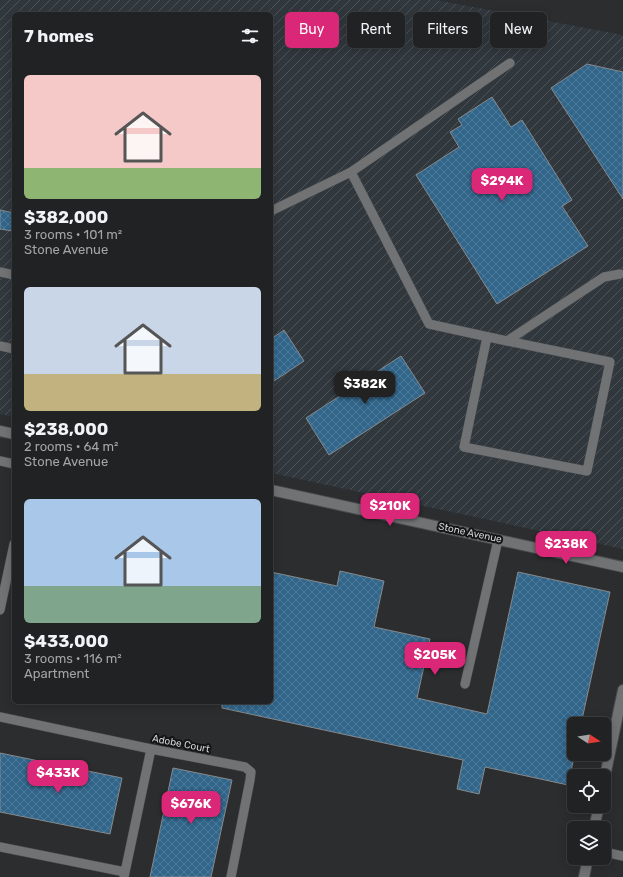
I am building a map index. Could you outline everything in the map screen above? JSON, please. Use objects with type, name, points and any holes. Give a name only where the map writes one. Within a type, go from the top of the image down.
[{"type":"street","points":[[0,431],[12,434]]},
{"type":"street","name":"Stone Avenue","points":[[273,490],[623,567]]},
{"type":"street","points":[[606,769],[623,690]]},
{"type":"street","points":[[584,877],[587,865]]},
{"type":"lane","points":[[273,210],[351,172],[510,63]]},
{"type":"lane","points":[[351,172],[429,324],[610,362],[587,471],[464,447],[488,337]]},
{"type":"lane","points":[[0,272],[12,275]]},
{"type":"lane","points":[[506,341],[604,277],[622,274]]},
{"type":"lane","points":[[0,346],[12,349]]},
{"type":"lane","points":[[0,461],[12,464]]},
{"type":"lane","points":[[465,684],[498,540]]},
{"type":"lane","points":[[0,610],[12,553]]},
{"type":"lane","name":"Adobe Court","points":[[0,717],[245,767],[251,772],[250,780],[231,877]]},
{"type":"lane","points":[[0,847],[124,875],[151,749]]},
{"type":"lane","points":[[611,853],[623,856]]},
{"type":"shaded area","points":[[0,0],[436,0],[500,12],[490,12],[490,48],[547,48],[547,21],[623,35],[623,549],[273,473],[273,12],[12,12],[12,417],[0,414]]},
{"type":"building","points":[[587,64],[623,72],[623,199],[551,88]]},
{"type":"building","points":[[492,97],[511,127],[522,120],[572,200],[562,206],[588,246],[497,304],[416,175],[459,147],[450,132],[462,125],[458,119]]},
{"type":"building","points":[[0,210],[12,213],[12,231],[0,229]]},
{"type":"building","points":[[284,330],[304,361],[273,382],[273,338]]},
{"type":"building","points":[[401,356],[425,393],[329,455],[306,418]]},
{"type":"building","points":[[340,571],[384,581],[374,627],[430,639],[417,698],[487,714],[518,572],[610,592],[583,717],[567,717],[567,761],[573,761],[571,769],[567,769],[567,785],[485,767],[479,794],[457,789],[463,760],[222,708],[222,704],[273,704],[273,572],[337,586]]},
{"type":"building","points":[[0,753],[122,778],[110,834],[0,812]]},
{"type":"building","points":[[173,768],[232,780],[211,877],[150,877]]}]
